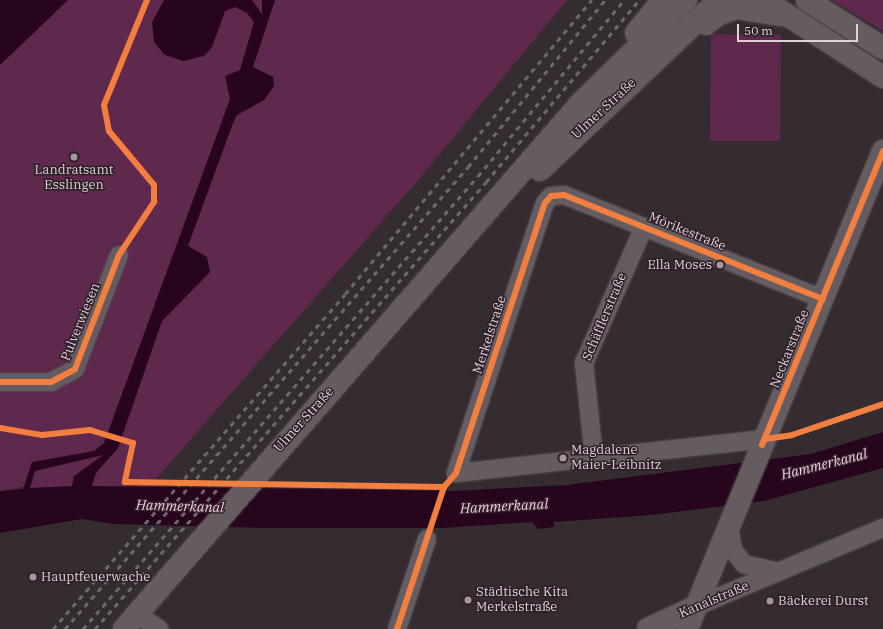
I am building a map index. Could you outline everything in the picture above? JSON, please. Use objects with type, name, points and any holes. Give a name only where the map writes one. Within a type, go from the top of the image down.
[{"type":"main road","points":[[581,103],[663,0]]},
{"type":"main road","name":"Ulmer Straße","points":[[131,622],[254,476],[581,103],[686,0]]},
{"type":"main road","name":"Ulmer Straße","points":[[486,213],[513,195],[719,0]]},
{"type":"main road","points":[[764,0],[883,77]]},
{"type":"main road","points":[[807,0],[883,48]]},
{"type":"main road","points":[[675,43],[688,38],[719,14],[736,8],[764,10],[794,20]]},
{"type":"street","name":"Neckarstraße","points":[[687,629],[882,156]]},
{"type":"street","name":"Mörikestraße","points":[[545,203],[551,196],[560,194],[823,299]]},
{"type":"street","name":"Merkelstraße","points":[[545,203],[456,473],[594,458]]},
{"type":"street","name":"Schäfflerstraße","points":[[594,458],[582,375],[584,363],[644,227]]},
{"type":"street","name":"Pulverwiesen","points":[[0,382],[51,382],[75,369],[119,255]]},
{"type":"street","points":[[594,458],[764,442]]},
{"type":"street","name":"Kanalstraße","points":[[732,518],[733,550],[744,564],[764,572],[781,572]]},
{"type":"street","name":"Kanalstraße","points":[[648,629],[697,606],[883,528]]},
{"type":"street","points":[[397,629],[427,539]]},
{"type":"street","points":[[131,622],[159,629]]},
{"type":"shaded area","points":[[68,0],[567,0],[420,178],[149,487],[30,488],[31,485],[0,491],[0,65]]},
{"type":"shaded area","points":[[832,0],[883,0],[883,31]]},
{"type":"shaded area","points":[[711,34],[781,35],[780,141],[710,141]]},
{"type":"water","points":[[0,0],[68,0],[0,65]]},
{"type":"water","name":"Hammerkanal","points":[[164,0],[252,0],[262,14],[262,0],[275,0],[253,67],[273,77],[274,86],[264,100],[237,115],[233,123],[188,246],[207,257],[210,272],[162,321],[118,448],[96,473],[92,486],[451,491],[567,485],[811,454],[883,432],[883,468],[764,501],[651,515],[554,522],[554,527],[538,529],[532,522],[442,528],[267,528],[113,524],[82,519],[0,533],[0,491],[23,489],[32,462],[94,451],[104,443],[230,99],[225,76],[240,70],[254,22],[247,13],[235,7],[225,11],[212,47],[204,56],[183,61],[165,55],[154,42],[152,22]],"holes":[[[103,455],[74,476],[72,486],[30,488],[35,471]]]},
{"type":"railway","points":[[53,629],[345,294],[592,0]]},
{"type":"railway","points":[[65,629],[468,167],[605,0]]},
{"type":"railway","points":[[83,629],[478,176],[624,0]]},
{"type":"railway","points":[[95,629],[486,182],[639,0]]},
{"type":"cycle path","points":[[0,382],[51,382],[75,369],[119,255],[154,202],[154,185],[109,131],[104,105],[147,0]]},
{"type":"cycle path","points":[[762,445],[883,151]]},
{"type":"cycle path","points":[[397,629],[444,487],[456,473],[545,203],[551,196],[564,195],[823,299]]},
{"type":"cycle path","points":[[765,439],[792,435],[883,404]]},
{"type":"cycle path","points":[[0,428],[42,435],[90,430],[133,443],[125,482],[444,487]]},
{"type":"place","name":"Landratsamt Esslingen","points":[[74,157]]},
{"type":"place","name":"Ella Moses","points":[[720,265]]},
{"type":"place","name":"Magdalene Maier-Leibnitz","points":[[563,458]]},
{"type":"place","name":"Hauptfeuerwache","points":[[33,577]]},
{"type":"place","name":"Städtische Kita Merkelstraße","points":[[468,600]]},
{"type":"place","name":"Bäckerei Durst","points":[[770,601]]}]
